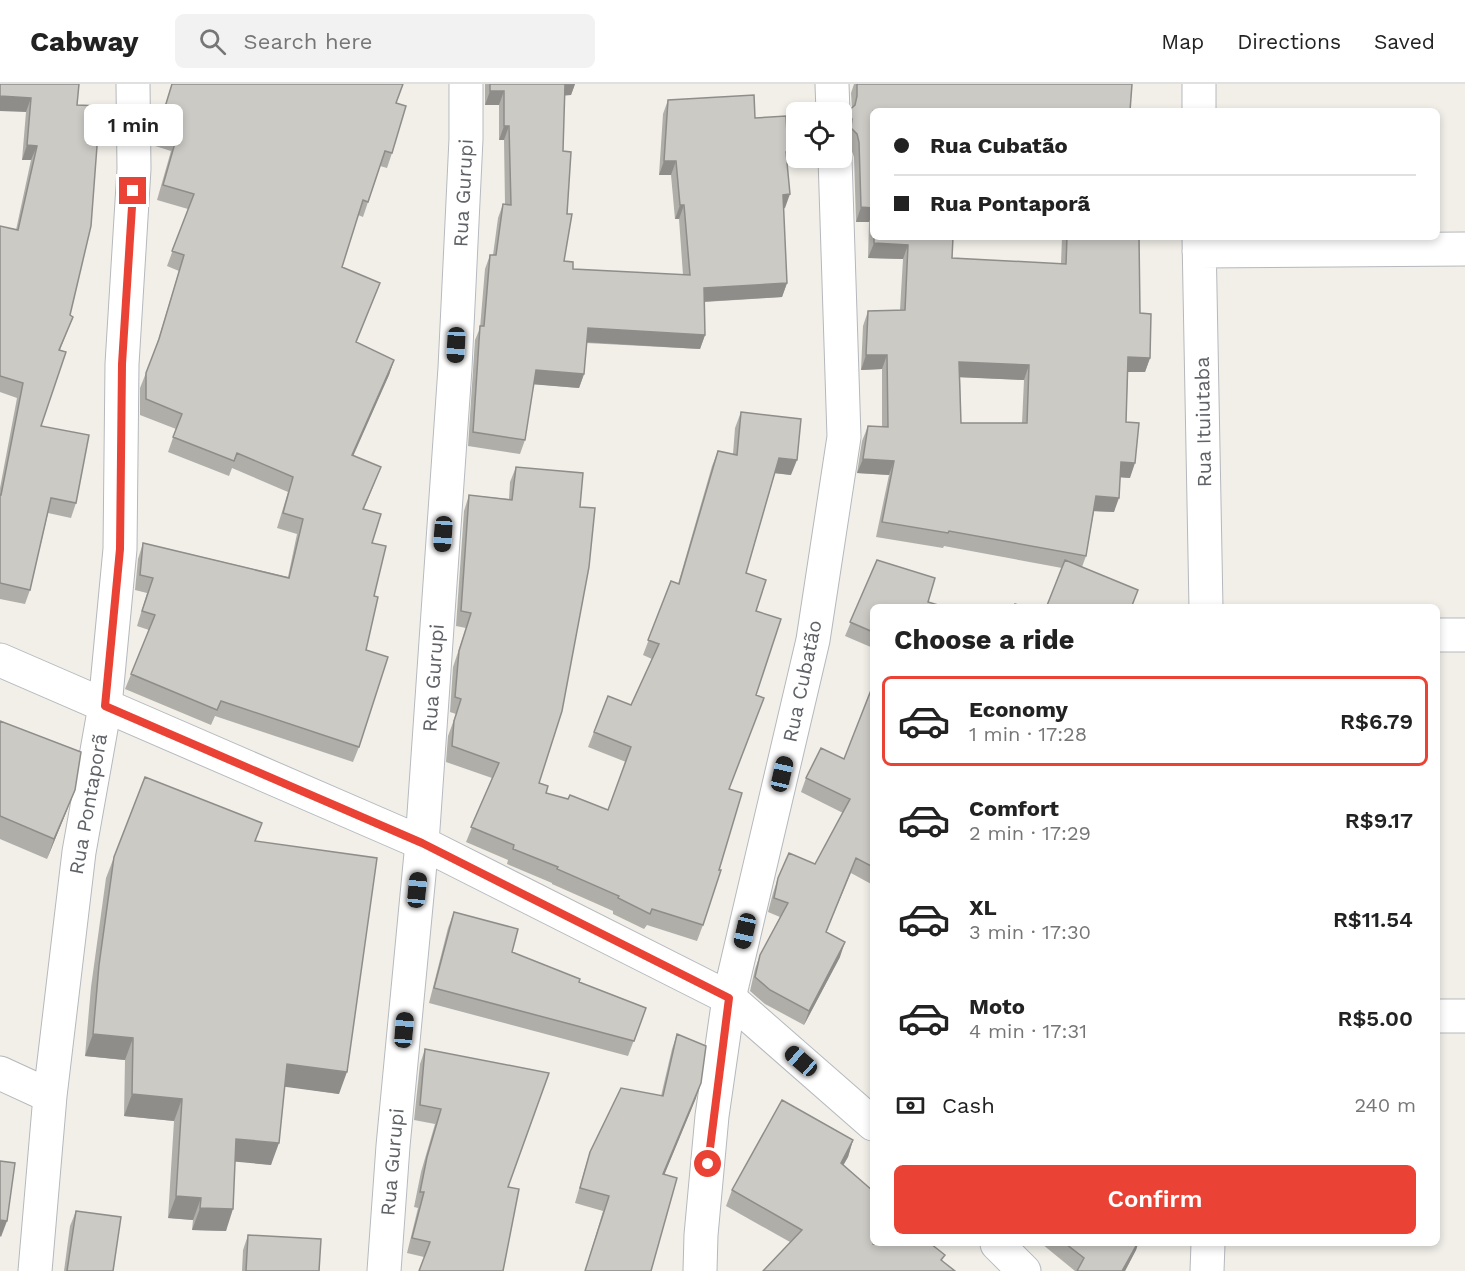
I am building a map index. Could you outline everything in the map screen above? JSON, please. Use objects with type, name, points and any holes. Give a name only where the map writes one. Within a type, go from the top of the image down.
[{"type":"street","name":"Rua Pontaporã","points":[[35,1271],[50,1096],[79,852],[105,706],[120,549],[122,364],[134,169],[134,84]]},
{"type":"street","name":"Rua Gurupi","points":[[384,1271],[393,1146],[422,843],[455,368],[466,139],[466,84]]},
{"type":"street","points":[[832,84],[833,102]]},
{"type":"street","points":[[1199,84],[1199,108]]},
{"type":"street","name":"Rua Cubatão","points":[[700,1271],[712,1116],[729,998],[813,640],[844,437],[835,168]]},
{"type":"street","points":[[1199,244],[1465,249]]},
{"type":"street","name":"Rua Ituiutaba","points":[[1199,244],[1206,604]]},
{"type":"street","points":[[1440,635],[1465,634]]},
{"type":"street","points":[[0,660],[422,843],[729,998],[870,1121]]},
{"type":"street","points":[[1440,1016],[1465,1016]]},
{"type":"street","points":[[0,1073],[50,1096]]},
{"type":"street","points":[[999,1246],[1024,1271]]},
{"type":"street","points":[[1207,1271],[1208,1246]]},
{"type":"building","points":[[0,84],[79,84],[77,105],[100,106],[91,226],[70,315],[73,317],[59,350],[66,352],[41,426],[89,435],[76,503],[51,498],[30,590],[0,583],[0,495],[23,383],[0,376],[0,226],[18,230],[37,146],[27,145],[31,98],[0,96]]},
{"type":"building","points":[[172,84],[403,84],[396,103],[406,106],[392,153],[385,151],[368,202],[363,200],[342,267],[380,283],[356,342],[394,360],[352,455],[381,467],[363,509],[381,514],[372,543],[386,546],[374,596],[378,597],[366,650],[388,657],[359,747],[221,701],[217,710],[131,674],[155,615],[142,611],[153,578],[140,575],[143,543],[289,578],[303,519],[283,513],[293,477],[237,453],[234,461],[173,437],[182,414],[146,399],[146,373],[159,339],[184,255],[172,251],[194,194],[163,185],[177,136],[158,130]]},
{"type":"building","points":[[490,84],[565,84],[563,151],[571,152],[567,214],[572,214],[564,261],[573,262],[573,269],[690,275],[684,205],[680,205],[676,161],[664,161],[668,100],[754,95],[755,118],[786,116],[786,168],[790,194],[783,195],[787,283],[704,288],[705,335],[588,328],[584,374],[536,370],[525,440],[473,432],[480,326],[484,326],[490,255],[496,255],[503,204],[511,205],[509,126],[504,126],[504,91],[490,91]]},
{"type":"building","points":[[857,84],[1132,84],[1130,108],[870,108],[870,208],[861,207],[859,142],[857,134],[852,129],[852,108],[855,105]]},
{"type":"building","points":[[874,240],[953,240],[952,258],[1066,264],[1067,240],[1139,240],[1140,313],[1151,314],[1150,358],[1128,357],[1126,422],[1139,423],[1135,463],[1121,462],[1119,498],[1096,496],[1086,556],[949,531],[948,533],[882,522],[894,461],[863,459],[868,426],[888,427],[887,355],[866,355],[868,311],[905,310],[908,245],[874,243]],"holes":[[[959,362],[1029,365],[1027,423],[961,423]]]},
{"type":"building","points":[[741,412],[801,419],[797,460],[779,458],[746,573],[766,580],[756,611],[781,619],[756,695],[764,698],[729,789],[742,793],[703,925],[652,909],[650,914],[618,898],[619,896],[513,849],[514,845],[471,827],[499,763],[452,746],[454,721],[461,699],[455,697],[459,651],[471,613],[461,611],[469,495],[512,500],[516,467],[583,473],[580,507],[595,508],[589,567],[562,711],[539,783],[548,786],[546,793],[568,799],[570,795],[608,810],[631,747],[594,732],[608,696],[631,705],[659,644],[648,640],[671,581],[679,584],[718,451],[737,455]]},
{"type":"building","points":[[877,560],[935,578],[928,602],[935,604],[870,604],[870,631],[850,622]]},
{"type":"building","points":[[1065,560],[1138,590],[1133,604],[1048,604]]},
{"type":"building","points":[[870,693],[870,865],[856,858],[826,932],[845,942],[809,1011],[770,990],[755,977],[760,955],[788,903],[774,898],[778,878],[789,853],[815,864],[850,799],[806,778],[821,748],[844,759]]},
{"type":"building","points":[[0,721],[81,752],[75,790],[54,839],[0,816]]},
{"type":"building","points":[[145,777],[262,823],[255,841],[377,858],[347,1072],[287,1064],[279,1143],[236,1139],[233,1209],[200,1208],[201,1198],[176,1196],[182,1099],[132,1094],[133,1038],[93,1034],[99,965],[114,857]]},
{"type":"building","points":[[454,912],[518,929],[512,952],[580,979],[579,982],[646,1008],[634,1041],[434,988]]},
{"type":"building","points":[[677,1034],[706,1046],[701,1083],[663,1174],[677,1178],[651,1271],[585,1271],[609,1196],[580,1188],[590,1152],[621,1088],[663,1096]]},
{"type":"building","points":[[425,1049],[549,1073],[508,1187],[519,1189],[503,1271],[419,1271],[430,1242],[412,1238],[424,1192],[420,1192],[427,1157],[441,1109],[420,1105]]},
{"type":"building","points":[[782,1100],[853,1140],[841,1163],[870,1188],[870,1246],[934,1246],[945,1255],[941,1260],[955,1271],[763,1271],[802,1230],[732,1190]]},
{"type":"building","points":[[0,1161],[15,1163],[7,1221],[0,1220]]},
{"type":"building","points":[[76,1211],[121,1217],[113,1271],[67,1271]]},
{"type":"building","points":[[248,1235],[321,1239],[319,1271],[246,1271]]},
{"type":"building","points":[[1069,1246],[1136,1246],[1122,1271],[1077,1271],[1084,1258]]},
{"type":"route","points":[[133,191],[122,364],[120,549],[105,706],[422,843],[729,998],[712,1116],[708,1164]]}]
